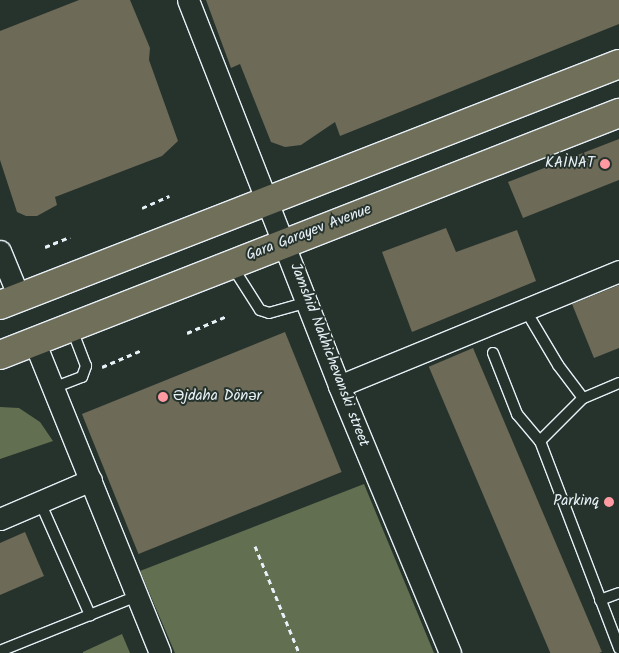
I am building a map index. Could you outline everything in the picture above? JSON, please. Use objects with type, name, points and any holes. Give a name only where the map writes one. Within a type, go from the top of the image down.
[{"type":"main road","points":[[9,301],[619,64]]},
{"type":"main road","name":"Gara Garayev Avenue","points":[[0,354],[619,113]]},
{"type":"street","name":"Jamshid Nakhichevanski street","points":[[188,0],[269,200],[338,386],[450,653]]},
{"type":"street","points":[[0,251],[9,301]]},
{"type":"street","points":[[338,386],[619,271]]},
{"type":"street","points":[[34,341],[160,653]]},
{"type":"street","points":[[0,519],[91,480]]},
{"type":"lane","points":[[230,263],[260,310],[269,313],[308,302]]},
{"type":"lane","points":[[526,310],[558,365],[583,398]]},
{"type":"lane","points":[[53,388],[82,377],[86,366],[70,326]]},
{"type":"lane","points":[[493,353],[517,414],[525,427],[540,441],[619,648]]},
{"type":"lane","points":[[540,441],[583,398],[619,383]]},
{"type":"lane","points":[[40,502],[90,615]]},
{"type":"lane","points":[[600,600],[619,593]]},
{"type":"lane","points":[[0,651],[137,596]]},
{"type":"path","points":[[142,208],[169,196]]},
{"type":"path","points":[[45,247],[70,236]]},
{"type":"path","points":[[187,333],[227,316]]},
{"type":"path","points":[[97,370],[142,350]]},
{"type":"path","points":[[255,546],[299,653]]},
{"type":"green space","points":[[0,407],[19,408],[40,422],[53,441],[0,459]]},
{"type":"green space","points":[[364,484],[434,653],[175,653],[140,571]]},
{"type":"green space","points":[[122,634],[130,653],[83,653],[83,652]]},
{"type":"building","points":[[79,0],[130,0],[150,48],[149,60],[178,141],[162,156],[55,197],[57,205],[37,216],[26,216],[17,212],[0,160],[0,31]]},
{"type":"building","points":[[206,0],[619,0],[619,24],[340,136],[335,122],[301,145],[285,147],[271,142],[240,64],[231,68]]},
{"type":"building","points":[[619,139],[619,180],[523,218],[508,182]]},
{"type":"building","points":[[446,228],[456,252],[517,230],[536,281],[412,332],[382,252]]},
{"type":"building","points":[[619,285],[619,348],[594,358],[572,304]]},
{"type":"building","points":[[285,332],[342,472],[139,554],[82,414]]},
{"type":"building","points":[[473,348],[602,652],[550,653],[429,367]]},
{"type":"building","points":[[25,532],[44,576],[0,595],[0,543]]},
{"type":"place","name":"KAİNAT","points":[[605,164]]},
{"type":"place","name":"Әjdaha Dönәr","points":[[163,397]]},
{"type":"place","name":"Parkinq","points":[[609,502]]}]
